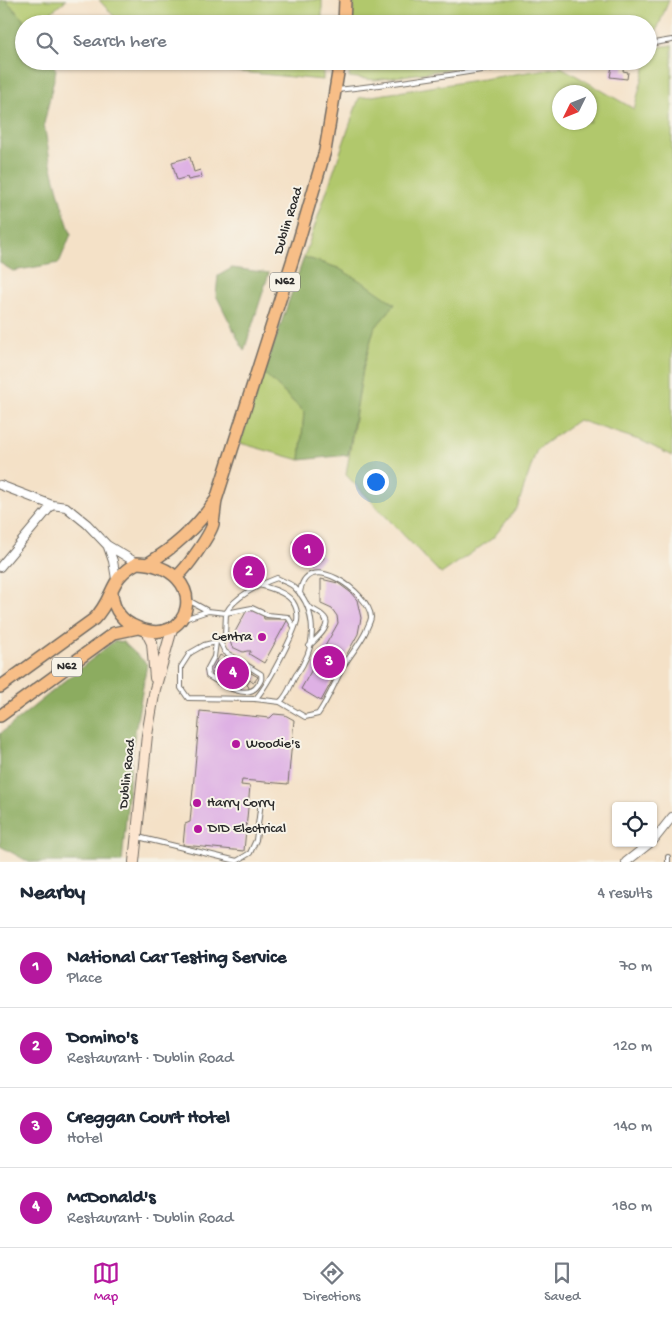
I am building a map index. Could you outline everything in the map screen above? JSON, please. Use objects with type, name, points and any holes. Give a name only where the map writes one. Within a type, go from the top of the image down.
[{"type":"main road","points":[[344,15],[345,0]]},
{"type":"main road","name":"Dublin Road","points":[[176,576],[187,567],[212,526],[216,500],[298,243],[325,151],[338,70]]},
{"type":"main road","name":"Dublin Road","points":[[142,564],[170,549],[201,521],[216,500]]},
{"type":"main road","points":[[142,564],[159,568],[176,576],[184,586],[187,599],[186,608],[180,620],[172,629]]},
{"type":"main road","name":"N62","points":[[0,686],[94,619],[101,612],[114,585],[124,571],[142,564]]},
{"type":"main road","points":[[114,585],[113,601],[120,616],[128,623],[142,630]]},
{"type":"main road","name":"Dublin Road","points":[[134,862],[147,735],[155,689],[172,629]]},
{"type":"main road","name":"N62","points":[[0,716],[114,633],[142,630],[163,632],[172,629]]},
{"type":"main road","name":"Dublin Road","points":[[142,630],[152,643],[155,689]]},
{"type":"street","points":[[0,486],[52,505],[66,507],[87,524],[107,545],[142,564]]},
{"type":"street","points":[[0,567],[52,505]]},
{"type":"street","points":[[107,545],[112,556],[114,585]]},
{"type":"street","points":[[657,836],[672,817]]},
{"type":"street","points":[[629,861],[645,847]]},
{"type":"lane","points":[[657,42],[672,40]]},
{"type":"lane","points":[[335,90],[402,83],[479,70]]},
{"type":"lane","points":[[280,702],[287,696],[295,677],[305,661],[312,630],[304,598],[300,594],[293,585],[277,578],[258,585],[228,608],[225,636],[190,653],[181,667],[181,688],[188,698],[255,699],[280,702],[305,717],[318,714],[345,664],[364,635],[371,618],[360,595],[334,577],[322,572],[309,575],[301,584],[300,594]]},
{"type":"lane","points":[[255,699],[261,693],[294,627],[298,612],[294,602],[273,590],[258,585]]},
{"type":"lane","points":[[187,599],[208,611],[226,613],[252,608],[267,615],[288,617],[294,627]]},
{"type":"lane","points":[[307,606],[322,614],[326,620],[323,632],[309,646]]},
{"type":"lane","points":[[180,620],[208,611]]},
{"type":"lane","points":[[217,641],[225,652],[261,674],[262,678],[259,685],[253,691],[246,693],[226,686],[208,676],[207,670],[214,657],[217,641]]},
{"type":"lane","points":[[136,836],[237,861],[250,853],[256,840],[261,802]]},
{"type":"green space","points":[[0,0],[6,0],[19,15],[15,15],[15,70],[56,70],[44,124],[50,160],[71,234],[59,263],[13,271],[0,263]]},
{"type":"green space","points":[[6,0],[66,0],[48,15],[19,15]]},
{"type":"green space","points":[[99,0],[322,0],[322,15],[113,15]]},
{"type":"green space","points":[[354,0],[669,0],[657,30],[657,15],[353,15]]},
{"type":"green space","points":[[672,45],[672,456],[642,441],[578,420],[537,449],[517,508],[493,538],[441,574],[346,475],[363,369],[374,329],[395,304],[338,268],[304,257],[359,98],[541,70],[566,70],[592,85],[552,85],[552,130],[597,130],[597,88],[634,109],[645,70],[657,70],[657,47]]},
{"type":"green space","points":[[220,70],[323,70],[323,80]]},
{"type":"green space","points":[[349,70],[443,70],[375,80],[349,77]]},
{"type":"green space","points":[[304,257],[338,268],[395,304],[374,329],[363,369],[348,455],[300,460],[304,412],[264,373]]},
{"type":"green space","points":[[232,268],[269,273],[244,351],[216,295],[218,276]]},
{"type":"green space","points":[[264,373],[304,412],[300,460],[240,443]]},
{"type":"green space","points":[[114,641],[123,642],[147,664],[133,743],[122,862],[29,862],[0,846],[0,734]]},
{"type":"building","points":[[611,70],[628,72],[627,79],[610,77]]},
{"type":"building","points":[[190,157],[194,172],[200,170],[202,177],[188,180],[187,177],[177,180],[172,162]]},
{"type":"building","points":[[304,532],[324,558],[312,568],[292,542]]},
{"type":"building","points":[[321,579],[338,583],[350,592],[357,600],[361,618],[358,634],[321,701],[301,689],[338,623],[337,616],[332,609],[321,604]]},
{"type":"building","points":[[253,608],[263,614],[264,619],[288,619],[264,663],[249,654],[251,651],[243,652],[232,647],[230,641],[247,610]]},
{"type":"building","points":[[220,655],[258,677],[254,682],[250,680],[247,685],[249,687],[247,692],[211,672]]},
{"type":"building","points":[[200,711],[270,718],[274,714],[285,715],[294,720],[288,784],[242,780],[241,785],[250,786],[244,851],[183,845],[185,824],[190,822]]},
{"type":"place","name":"National Car Testing Service","points":[[308,550]]},
{"type":"place","name":"Domino's","points":[[249,572]]},
{"type":"place","name":"Centra","points":[[262,637]]},
{"type":"place","name":"Creggan Court Hotel","points":[[329,662]]},
{"type":"place","name":"McDonald's","points":[[233,673]]},
{"type":"place","name":"Woodie's","points":[[236,744]]},
{"type":"place","name":"Harry Corry","points":[[197,803]]},
{"type":"place","name":"DID Electrical","points":[[198,829]]}]
